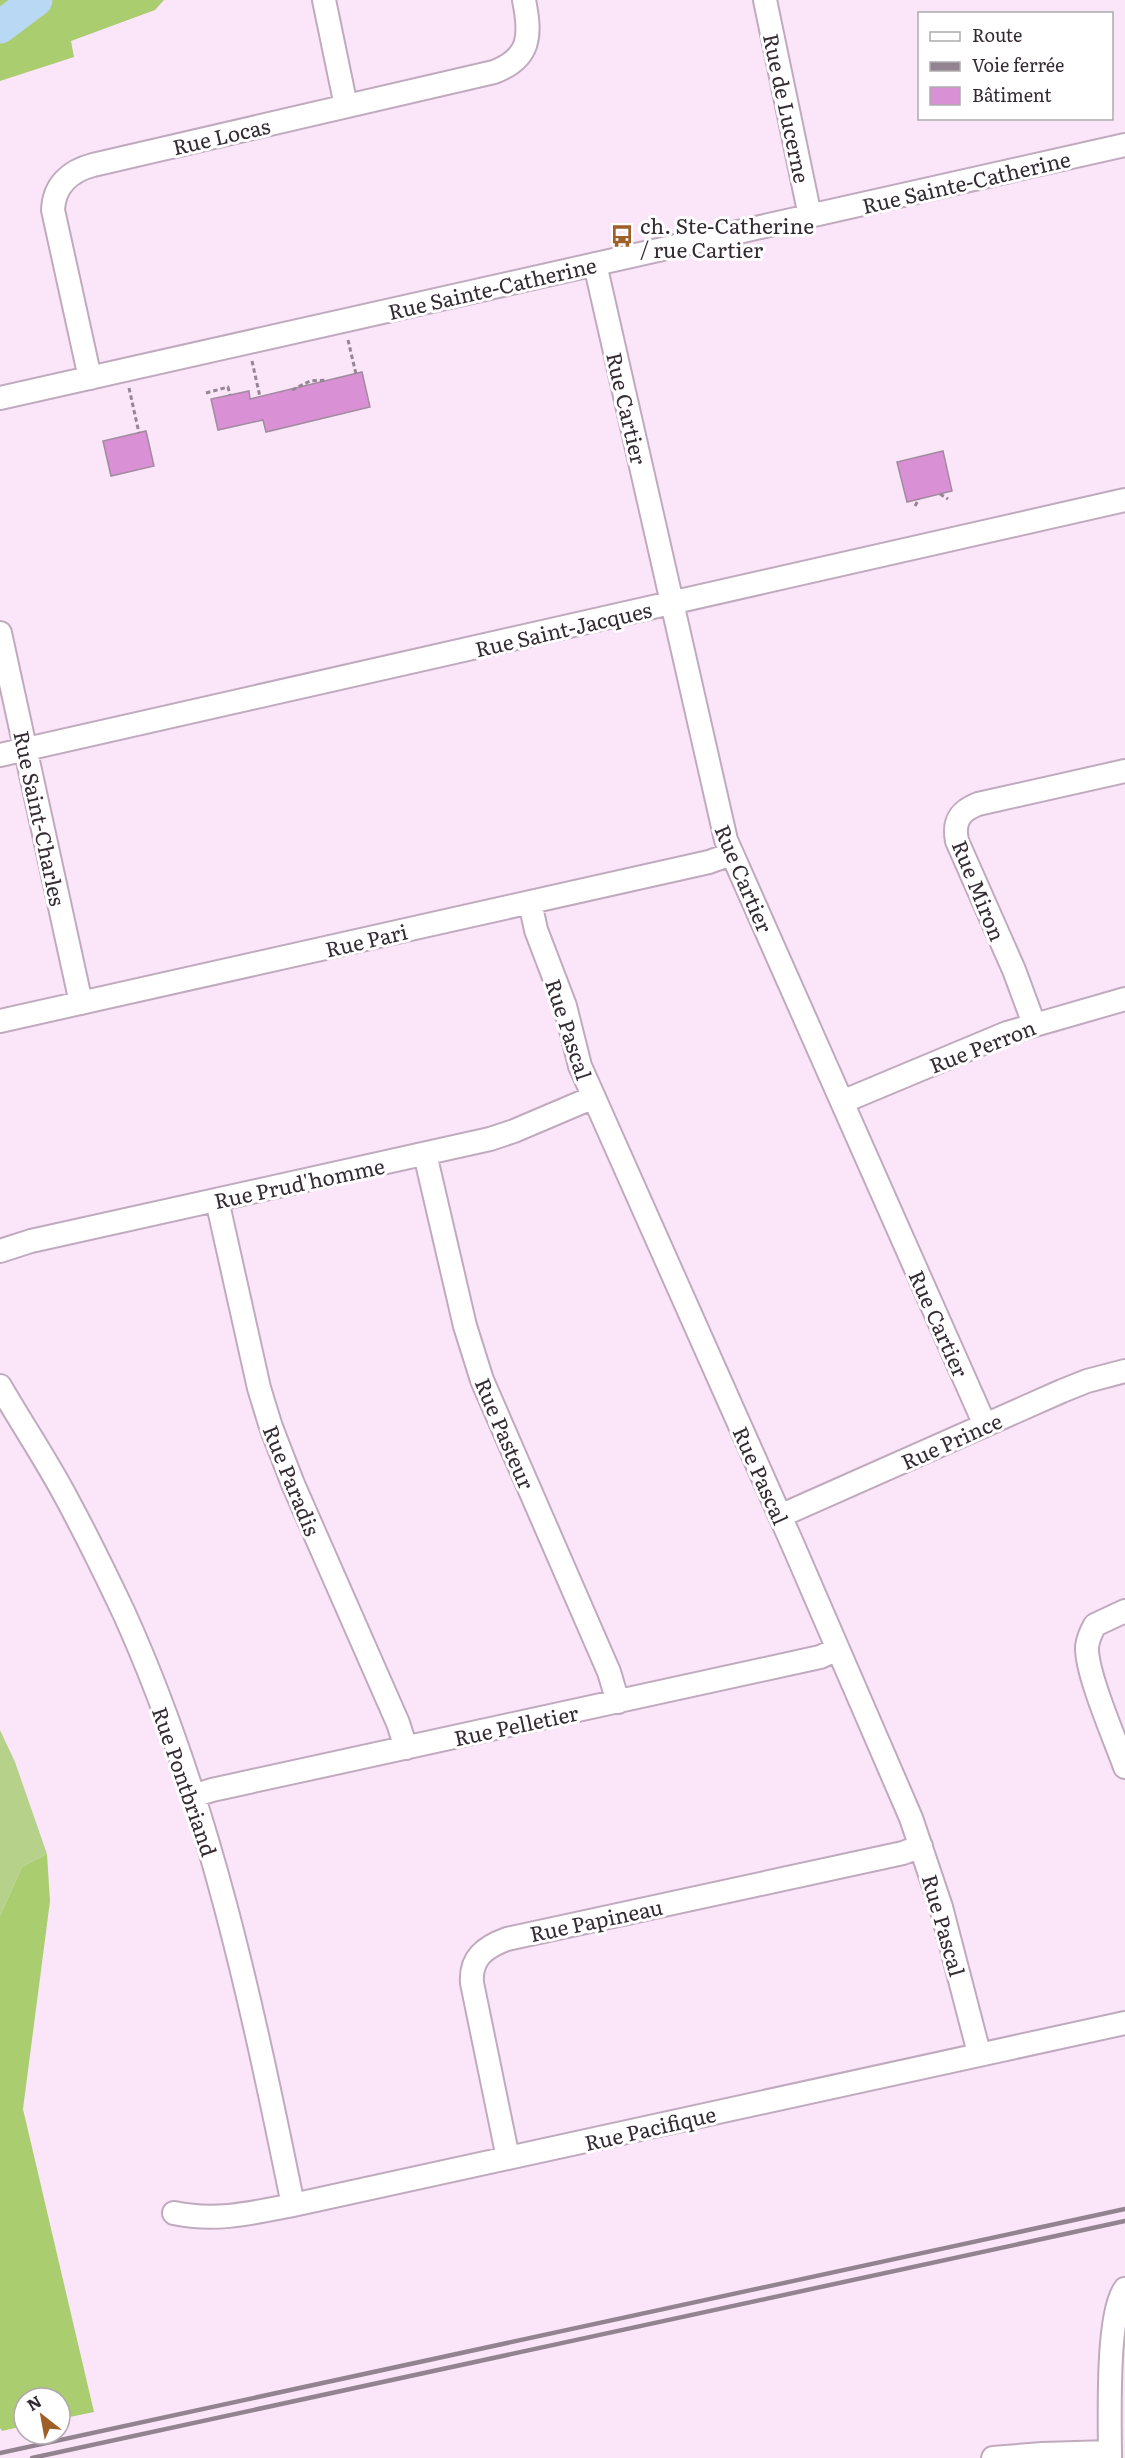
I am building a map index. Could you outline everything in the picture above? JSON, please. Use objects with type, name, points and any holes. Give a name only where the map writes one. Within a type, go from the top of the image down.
[{"type":"street","points":[[324,0],[346,106]]},
{"type":"street","name":"Rue Locas","points":[[90,378],[53,210],[55,193],[66,178],[74,172],[93,165],[506,68],[515,61],[527,43],[528,24],[524,0]]},
{"type":"street","name":"Rue de Lucerne","points":[[765,0],[810,216]]},
{"type":"street","name":"Rue Sainte-Catherine","points":[[0,398],[1125,146]]},
{"type":"street","name":"Rue Cartier","points":[[595,264],[722,827],[985,1425]]},
{"type":"street","name":"Rue Saint-Jacques","points":[[0,755],[1125,500]]},
{"type":"street","name":"Rue Saint-Charles","points":[[0,633],[81,1003]]},
{"type":"street","name":"Rue Miron","points":[[1034,1024],[1014,970],[957,841],[955,831],[958,818],[963,812],[978,804],[1125,771]]},
{"type":"street","name":"Rue Pari","points":[[0,1021],[709,862],[732,854]]},
{"type":"street","name":"Rue Pascal","points":[[530,902],[536,930],[565,1006],[580,1066],[780,1516],[921,1846],[952,1948],[979,2053]]},
{"type":"street","name":"Rue Perron","points":[[842,1102],[940,1060],[1034,1024],[1125,999]]},
{"type":"street","name":"Rue Prud'homme","points":[[0,1251],[31,1241],[503,1135],[594,1097]]},
{"type":"street","name":"Rue Pasteur","points":[[425,1154],[465,1326],[482,1380],[609,1672],[618,1702]]},
{"type":"street","name":"Rue Paradis","points":[[217,1200],[259,1388],[271,1426],[297,1492],[398,1723],[406,1748]]},
{"type":"street","name":"Rue Prince","points":[[780,1516],[1087,1381],[1125,1371]]},
{"type":"street","name":"Rue Pontbriand","points":[[0,1388],[68,1499],[112,1588],[141,1654],[193,1796],[236,1938],[293,2205]]},
{"type":"street","points":[[1125,1611],[1095,1625],[1087,1646],[1095,1680],[1125,1767]]},
{"type":"street","name":"Rue Pelletier","points":[[193,1796],[820,1657],[838,1649]]},
{"type":"street","name":"Rue Papineau","points":[[508,2158],[472,1983],[472,1968],[481,1952],[487,1947],[507,1939],[903,1853],[921,1846]]},
{"type":"street","name":"Rue Pacifique","points":[[174,2213],[203,2218],[224,2217],[293,2205],[979,2053],[1125,2023]]},
{"type":"street","points":[[993,2458],[1042,2454],[1110,2455],[1113,2331],[1117,2305],[1124,2290]]},
{"type":"path","points":[[347,334],[356,374]]},
{"type":"path","points":[[251,356],[260,397]]},
{"type":"path","points":[[292,390],[310,381],[327,380]]},
{"type":"path","points":[[128,383],[139,433]]},
{"type":"path","points":[[206,393],[228,387],[230,395]]},
{"type":"path","points":[[940,494],[948,499]]},
{"type":"path","points":[[915,506],[919,499]]},
{"type":"green space","points":[[0,0],[164,0],[155,10],[71,41],[74,57],[0,81]]},
{"type":"green space","points":[[0,1730],[15,1762],[47,1854],[22,1867],[0,1916]]},
{"type":"green space","points":[[47,1854],[50,1901],[23,2109],[94,2412],[72,2417],[72,2386],[12,2386],[12,2429],[2,2431],[0,2428],[0,1916],[22,1867]]},
{"type":"building","points":[[362,372],[370,407],[266,432],[263,420],[218,430],[211,399],[249,391],[250,399]]},
{"type":"building","points":[[146,431],[154,466],[111,476],[103,441]]},
{"type":"building","points":[[943,451],[952,491],[907,502],[897,462]]},
{"type":"waterway","points":[[0,27],[36,0]]},
{"type":"railway","points":[[0,2453],[1125,2209]]},
{"type":"railway","points":[[32,2458],[1125,2221]]},
{"type":"place","name":"ch. Ste-Catherine / rue Cartier","points":[[622,236]]}]
